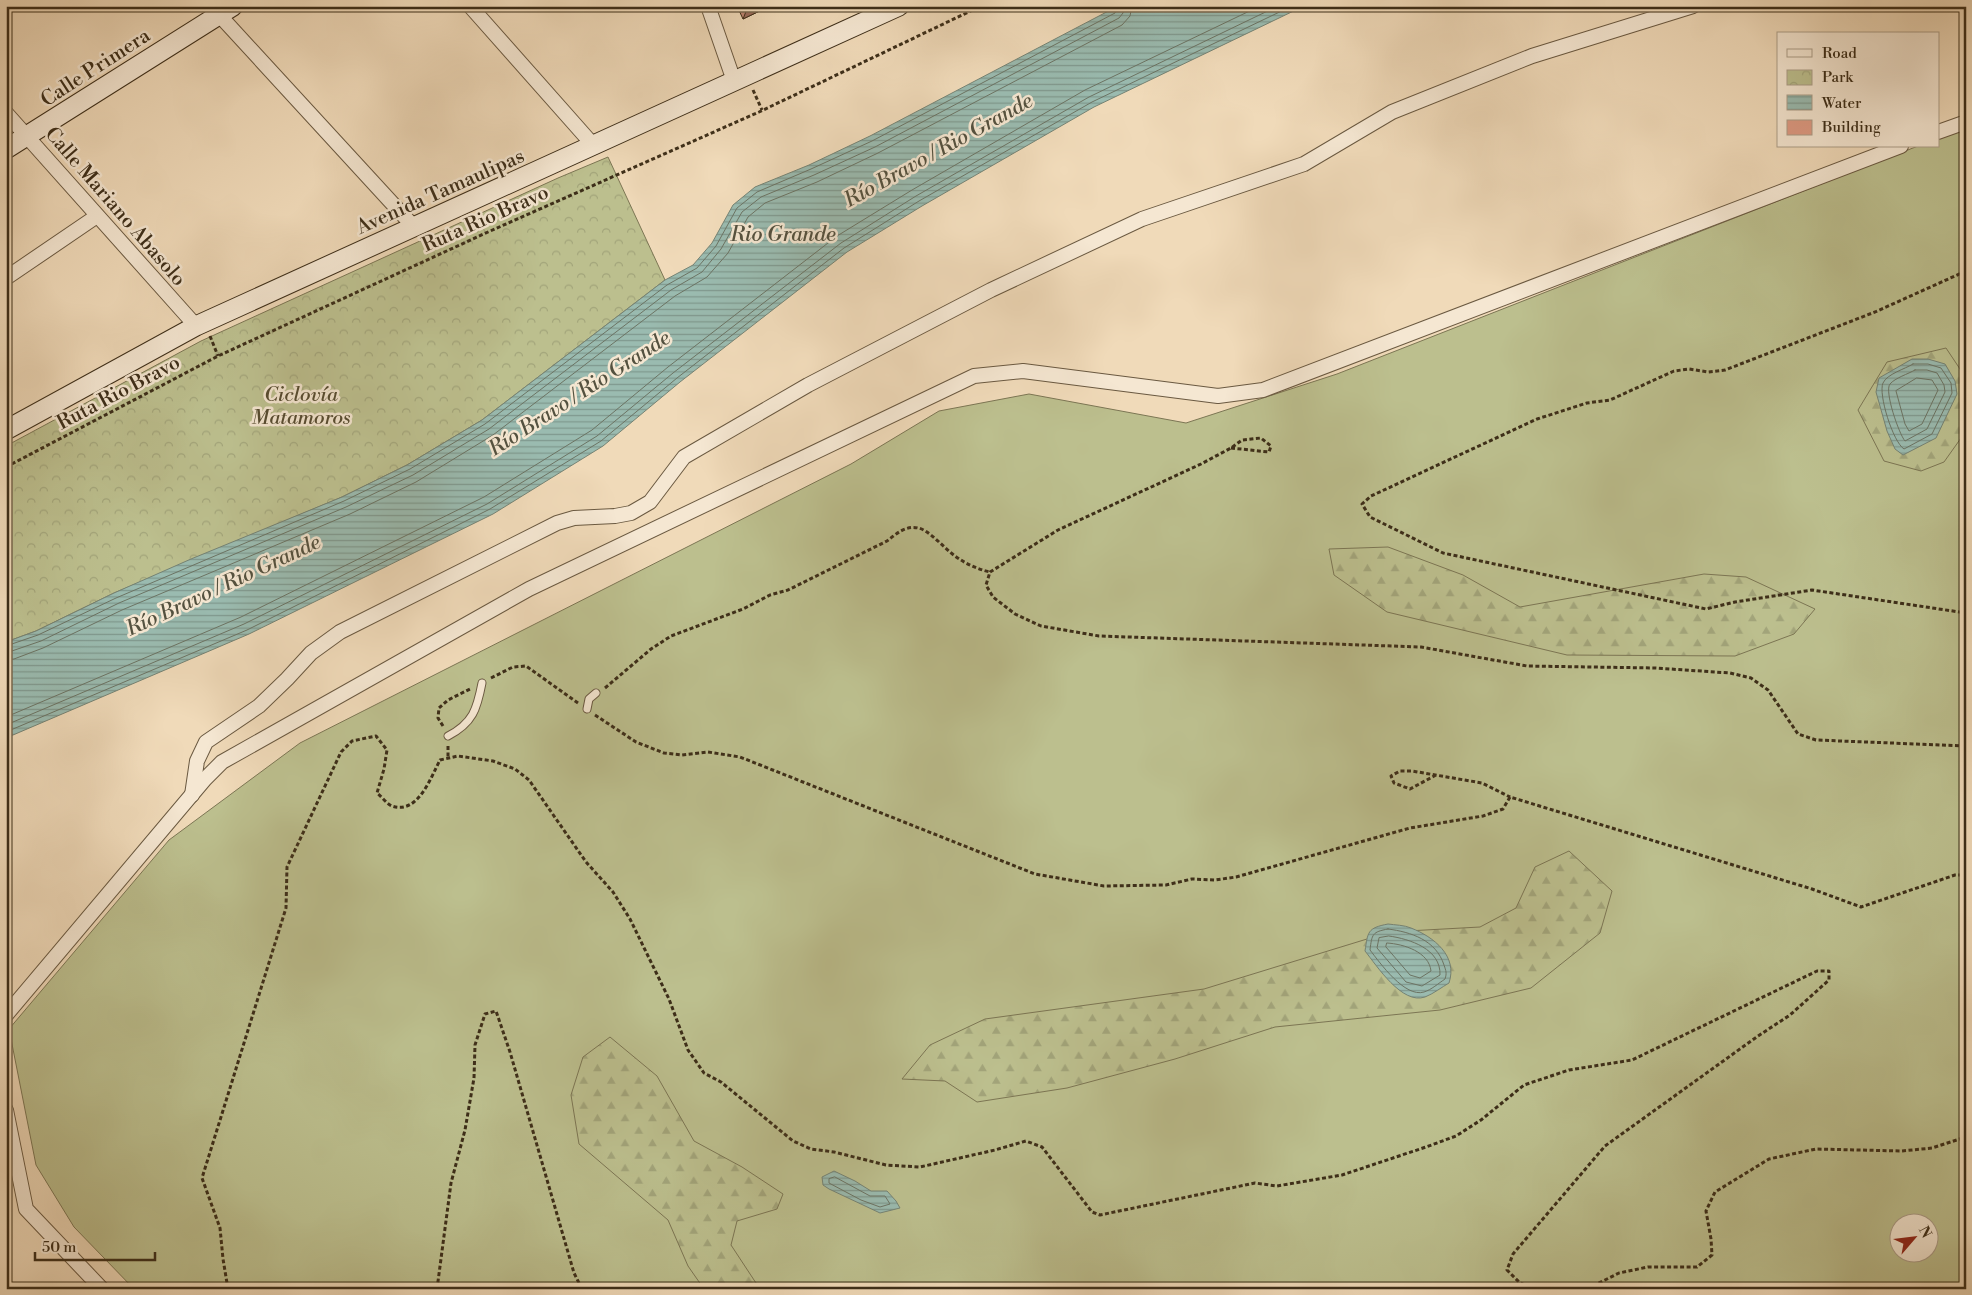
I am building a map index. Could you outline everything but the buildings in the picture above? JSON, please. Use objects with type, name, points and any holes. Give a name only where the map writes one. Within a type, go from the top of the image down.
[{"type":"street","points":[[470,6],[594,146]]},
{"type":"street","points":[[708,6],[734,81]]},
{"type":"street","name":"Avenida Tamaulipas","points":[[6,430],[196,326],[899,6]]},
{"type":"street","points":[[192,795],[197,761],[206,742],[259,706],[311,654],[340,632],[557,523],[574,518],[615,516],[631,513],[650,502],[684,457],[817,381],[991,290],[1142,219],[1304,164],[1392,112],[1532,56],[1693,6]]},
{"type":"street","points":[[221,9],[414,227]]},
{"type":"street","name":"Calle Primera","points":[[6,149],[221,9]]},
{"type":"street","name":"Calle Mariano Abasolo","points":[[6,113],[196,326]]},
{"type":"street","points":[[1940,131],[1966,122]]},
{"type":"street","points":[[6,1015],[222,762],[529,590],[974,376],[1024,371],[1218,396],[1263,390],[1896,148]]},
{"type":"street","points":[[6,278],[97,216]]},
{"type":"street","points":[[6,1110],[26,1209],[102,1289]]},
{"type":"lane","points":[[448,736],[461,730],[471,719],[478,703],[482,682]]},
{"type":"lane","points":[[587,709],[589,699],[596,692]]},
{"type":"path","name":"Ruta Rio Bravo","points":[[6,467],[218,356],[479,236],[759,112],[981,6]]},
{"type":"path","points":[[1966,271],[1875,312],[1725,370],[1708,372],[1689,369],[1674,371],[1610,400],[1587,403],[1537,419],[1371,496],[1362,504],[1370,517],[1443,552],[1706,609],[1735,602],[1812,590],[1966,614]]},
{"type":"path","points":[[1231,448],[1269,452],[1271,446],[1261,438],[1242,440],[1201,464],[1058,530],[990,572],[986,585],[993,597],[1015,614],[1042,626],[1099,636],[1421,647],[1527,666],[1655,668],[1730,674],[1751,678],[1768,690],[1798,734],[1816,740],[1966,746]]},
{"type":"path","points":[[567,695],[580,696],[596,692],[608,686],[652,649],[671,636],[743,609],[770,595],[788,590],[887,541],[902,530],[912,527],[920,528],[969,566],[990,572]]},
{"type":"path","points":[[448,758],[448,736],[438,718],[439,708],[448,700],[512,667],[526,666],[636,742],[664,753],[708,752],[740,757],[1035,874],[1104,886],[1166,885],[1192,879],[1215,880],[1236,878],[1410,828],[1483,816],[1503,810],[1510,797]]},
{"type":"path","points":[[228,1289],[222,1259],[220,1228],[202,1178],[286,908],[287,867],[341,752],[352,741],[376,736],[387,750],[377,793],[391,806],[402,807],[416,800],[426,791],[430,778],[440,760],[458,756],[493,761],[515,769],[529,780],[586,862],[613,892],[630,919],[669,999],[688,1050],[704,1073],[721,1082],[793,1141],[810,1149],[834,1152],[886,1165],[920,1167],[1026,1141],[1042,1147],[1092,1212],[1100,1215],[1255,1183],[1277,1186],[1309,1182],[1342,1175],[1417,1150],[1456,1136],[1480,1120],[1524,1085],[1569,1070],[1632,1060],[1818,971],[1829,971],[1828,980],[1790,1015],[1605,1146],[1513,1254],[1508,1270],[1519,1282],[1532,1289]]},
{"type":"path","points":[[1436,775],[1410,789],[1394,782],[1391,776],[1400,771],[1436,775],[1482,783],[1510,797],[1812,889],[1861,907],[1955,876],[1966,875]]},
{"type":"path","points":[[437,1289],[451,1183],[465,1130],[474,1078],[475,1045],[485,1014],[496,1011],[510,1052],[574,1273],[582,1289]]},
{"type":"path","points":[[1587,1289],[1619,1273],[1648,1267],[1697,1267],[1712,1255],[1712,1239],[1706,1212],[1715,1192],[1769,1159],[1816,1150],[1901,1151],[1932,1148],[1966,1137]]},
{"type":"green space","points":[[1966,127],[1966,1289],[134,1289],[74,1227],[36,1165],[9,1029],[169,840],[300,743],[851,464],[939,411],[1029,394],[1186,423],[1337,374],[1913,148],[1940,148],[1940,137]]},
{"type":"green space","name":"Ciclovía Matamoros","points":[[608,157],[665,280],[482,420],[407,465],[342,497],[114,593],[36,631],[6,642],[6,446],[201,341]]},
{"type":"green space","points":[[1946,348],[1966,378],[1966,431],[1944,462],[1921,471],[1884,461],[1858,410],[1887,362]]},
{"type":"green space","points":[[1388,547],[1463,575],[1520,607],[1704,574],[1746,577],[1815,609],[1794,634],[1735,656],[1567,655],[1387,612],[1334,575],[1329,549]]},
{"type":"green space","points":[[1569,851],[1612,891],[1600,933],[1531,988],[1440,1010],[1275,1027],[1175,1059],[1067,1088],[977,1102],[945,1081],[902,1079],[930,1045],[985,1019],[1204,989],[1367,939],[1407,931],[1480,927],[1516,908],[1535,867]]},
{"type":"green space","points":[[610,1037],[657,1076],[694,1141],[742,1167],[783,1194],[777,1209],[737,1221],[731,1245],[756,1283],[766,1289],[704,1289],[688,1266],[668,1220],[579,1144],[571,1095],[583,1057]]},
{"type":"water","name":"Rio Grande","points":[[1118,6],[1304,6],[1094,107],[922,206],[847,252],[680,382],[603,446],[493,514],[249,634],[6,738],[6,642],[36,631],[114,593],[191,559],[342,497],[407,465],[482,420],[665,280],[693,265],[712,243],[733,205],[755,187],[809,165],[870,136]]},
{"type":"water","points":[[1912,359],[1928,359],[1945,364],[1955,381],[1957,394],[1936,438],[1903,455],[1895,449],[1887,431],[1876,392],[1879,378]]},
{"type":"water","points":[[1388,924],[1411,928],[1436,942],[1447,956],[1450,964],[1449,983],[1428,996],[1416,998],[1399,990],[1391,983],[1365,951],[1368,935],[1372,929]]},
{"type":"water","points":[[834,1171],[871,1191],[887,1191],[900,1208],[880,1213],[829,1189],[823,1185],[822,1177]]},
{"type":"water label","name":"Río Bravo / Rio Grande","points":[[938,150]]},
{"type":"water label","name":"Río Bravo / Rio Grande","points":[[579,393]]},
{"type":"water label","name":"Río Bravo / Rio Grande","points":[[223,585]]}]
